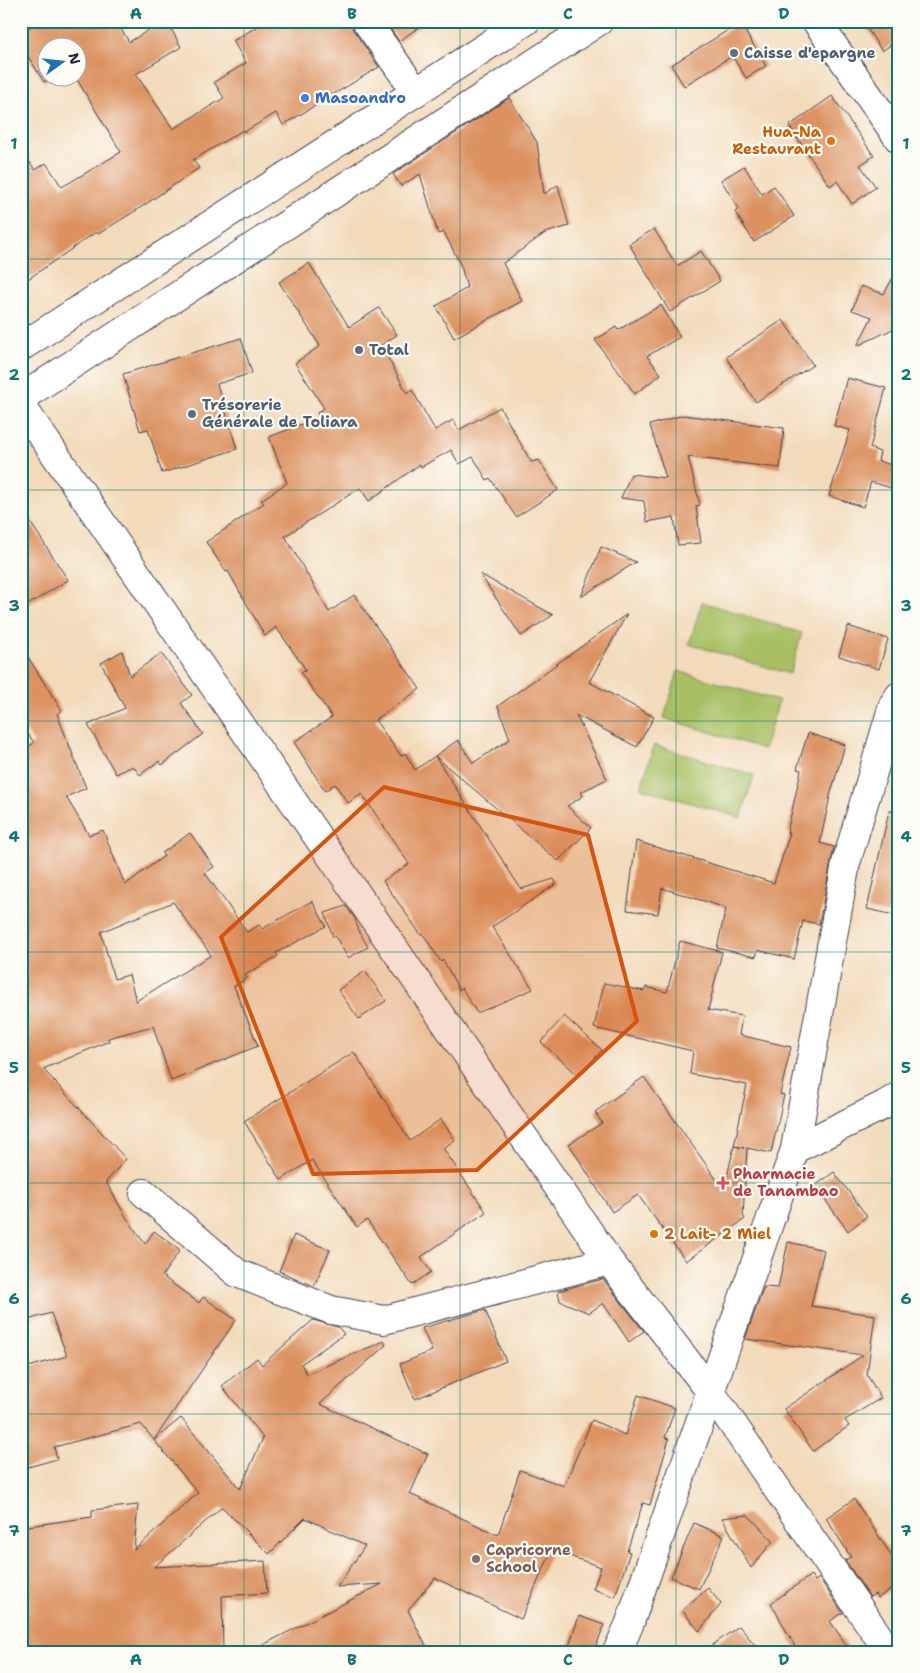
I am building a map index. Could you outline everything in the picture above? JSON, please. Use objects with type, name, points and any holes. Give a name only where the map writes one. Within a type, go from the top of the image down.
[{"type":"street","points":[[366,21],[416,92]]},
{"type":"street","points":[[21,347],[526,21]]},
{"type":"street","points":[[21,398],[599,21]]},
{"type":"street","points":[[816,21],[899,139]]},
{"type":"street","points":[[21,405],[609,1260],[710,1391],[889,1652]]},
{"type":"street","points":[[617,1652],[629,1625],[795,1149],[846,863],[893,705],[899,696]]},
{"type":"street","points":[[795,1149],[899,1096]]},
{"type":"street","points":[[144,1193],[237,1273],[330,1310],[384,1320],[609,1260]]},
{"type":"highlighted area","points":[[384,787],[588,835],[637,1021],[477,1170],[313,1174],[221,937]]},
{"type":"green space","points":[[702,602],[802,633],[790,674],[689,644]]},
{"type":"green space","points":[[678,671],[779,701],[764,749],[664,718]]},
{"type":"green space","points":[[654,745],[754,775],[741,818],[641,788]]},
{"type":"building","points":[[41,21],[116,21],[129,42],[167,21],[181,47],[136,74],[173,129],[224,98],[214,82],[246,63],[233,41],[266,21],[351,21],[353,30],[379,67],[283,125],[276,113],[193,160],[199,168],[140,208],[98,234],[96,232],[21,284],[21,149],[35,170],[46,163],[62,187],[121,152],[82,88],[88,88],[88,38],[38,38],[38,72],[21,45],[21,33]]},
{"type":"building","points":[[385,21],[428,21],[399,41]]},
{"type":"building","points":[[862,21],[899,21],[899,39],[882,51]]},
{"type":"building","points":[[740,23],[766,66],[746,78],[732,56],[684,86],[671,65]]},
{"type":"building","name":"Hua-Na Restaurant","points":[[832,96],[874,156],[860,165],[876,187],[852,204],[837,181],[830,186],[789,126]]},
{"type":"building","points":[[509,98],[537,142],[544,194],[558,185],[569,226],[545,233],[503,263],[522,301],[454,338],[436,306],[467,288],[461,266],[444,232],[438,234],[420,174],[401,186],[393,174]]},
{"type":"building","points":[[744,166],[762,194],[774,186],[794,216],[754,242],[735,212],[739,209],[721,180]]},
{"type":"building","points":[[654,229],[677,266],[701,251],[720,281],[670,312],[629,244]]},
{"type":"building","points":[[309,263],[349,327],[379,308],[397,335],[381,345],[407,393],[412,390],[435,430],[453,420],[459,430],[500,407],[531,462],[539,460],[558,490],[516,517],[490,478],[487,480],[473,457],[459,464],[451,450],[421,467],[420,464],[369,501],[360,488],[285,536],[329,612],[354,595],[420,689],[375,720],[401,756],[405,753],[415,770],[435,756],[521,889],[554,879],[556,884],[492,927],[533,989],[477,1013],[462,988],[459,990],[443,960],[441,962],[423,934],[421,935],[383,881],[409,864],[362,794],[348,803],[335,784],[325,791],[294,742],[332,717],[301,673],[306,670],[276,627],[265,636],[228,571],[226,572],[206,542],[264,503],[261,500],[287,483],[269,437],[320,417],[317,413],[324,408],[295,363],[320,346],[279,282]]},
{"type":"building","points":[[899,267],[899,326],[857,346],[872,317],[852,310],[861,286],[884,294]]},
{"type":"building","points":[[661,305],[680,337],[647,356],[661,374],[635,394],[595,340],[616,327],[618,330]]},
{"type":"building","points":[[783,320],[813,365],[756,402],[726,357]]},
{"type":"building","name":"Trésorerie Générale de Toliara","points":[[241,338],[252,373],[217,384],[237,449],[162,473],[148,429],[140,431],[123,374]]},
{"type":"building","points":[[847,378],[886,388],[870,448],[880,452],[878,461],[899,467],[899,490],[871,482],[863,507],[829,496],[850,430],[834,426]]},
{"type":"building","points":[[683,415],[784,428],[780,468],[688,457],[700,505],[696,506],[701,543],[678,545],[674,517],[647,522],[644,501],[621,498],[631,474],[666,478],[650,425]]},
{"type":"building","points":[[21,508],[68,580],[21,609]]},
{"type":"building","points":[[601,547],[636,562],[581,597]]},
{"type":"building","points":[[480,574],[553,615],[521,636]]},
{"type":"building","points":[[627,614],[589,682],[654,717],[637,747],[576,715],[607,779],[581,792],[583,796],[567,806],[591,828],[558,861],[435,756],[458,740],[473,763],[510,739],[498,706]]},
{"type":"building","points":[[848,626],[888,639],[879,669],[839,656]]},
{"type":"building","points":[[21,646],[62,711],[57,714],[86,788],[66,797],[89,835],[103,830],[125,885],[164,856],[162,853],[190,833],[214,867],[205,873],[247,932],[259,925],[262,929],[312,901],[326,926],[276,953],[278,956],[245,975],[247,978],[234,986],[258,1046],[171,1081],[153,1026],[108,1038],[109,1041],[43,1069],[126,1159],[106,1182],[126,1217],[145,1244],[154,1231],[180,1250],[162,1276],[199,1303],[203,1297],[236,1320],[154,1440],[141,1424],[54,1447],[57,1459],[21,1469],[21,1369],[67,1356],[51,1313],[21,1322],[21,752],[34,743],[21,723]],"holes":[[[173,902],[211,955],[136,1001],[129,975],[114,979],[101,932]]]},
{"type":"building","points":[[122,651],[130,676],[161,653],[192,695],[181,703],[203,734],[162,765],[159,761],[140,775],[133,766],[116,774],[88,725],[125,708],[101,663]]},
{"type":"building","points":[[808,733],[845,745],[830,796],[820,843],[834,847],[819,924],[803,921],[794,959],[758,950],[756,957],[717,948],[726,908],[662,888],[658,914],[627,910],[636,841],[774,883],[790,833],[787,833],[801,770],[797,769]]},
{"type":"building","points":[[889,811],[899,812],[899,916],[867,909]]},
{"type":"building","points":[[346,906],[355,919],[368,947],[348,958],[335,936],[333,937],[325,913]]},
{"type":"building","points":[[680,941],[722,952],[708,1010],[742,1016],[739,1035],[791,1047],[780,1094],[784,1095],[771,1153],[747,1148],[743,1216],[745,1219],[686,1261],[638,1195],[612,1212],[569,1144],[602,1123],[595,1112],[644,1077],[724,1190],[747,1085],[690,1074],[693,1051],[594,1028],[604,983],[644,991],[646,987],[667,992]]},
{"type":"building","points":[[365,971],[386,1001],[359,1019],[338,990]]},
{"type":"building","points":[[564,1016],[602,1050],[579,1076],[541,1042]]},
{"type":"building","points":[[354,1052],[410,1141],[441,1119],[455,1140],[443,1148],[486,1212],[421,1257],[431,1272],[412,1285],[367,1220],[357,1227],[312,1160],[281,1180],[244,1121]]},
{"type":"building","points":[[834,1172],[867,1216],[848,1231],[815,1186]]},
{"type":"building","points":[[294,1235],[330,1250],[314,1286],[279,1271]]},
{"type":"building","points":[[788,1242],[824,1250],[811,1306],[875,1315],[867,1375],[881,1398],[845,1420],[849,1426],[813,1451],[784,1409],[863,1355],[745,1339],[764,1287],[778,1288]]},
{"type":"building","points":[[603,1279],[644,1331],[629,1342],[603,1303],[589,1313],[560,1301],[558,1291]]},
{"type":"building","points":[[485,1310],[506,1361],[415,1399],[400,1364],[432,1351],[422,1328]]},
{"type":"building","points":[[313,1320],[338,1327],[344,1334],[301,1364],[307,1374],[384,1341],[386,1345],[320,1404],[428,1454],[410,1494],[498,1535],[520,1470],[564,1486],[592,1420],[625,1435],[638,1395],[675,1408],[665,1438],[669,1439],[650,1505],[643,1503],[627,1551],[630,1552],[615,1597],[593,1589],[601,1567],[552,1550],[521,1619],[435,1578],[408,1610],[429,1652],[249,1652],[382,1584],[337,1587],[365,1546],[305,1518],[269,1554],[222,1507],[154,1567],[265,1561],[267,1593],[222,1596],[223,1652],[21,1652],[21,1527],[92,1517],[92,1510],[138,1505],[134,1550],[198,1493],[154,1440],[181,1418],[240,1489],[263,1438],[222,1386],[257,1358],[262,1365]]},
{"type":"building","points":[[854,1499],[899,1567],[899,1583],[878,1598],[875,1594],[870,1597],[845,1560],[851,1557],[826,1518]]},
{"type":"building","points":[[748,1515],[773,1541],[751,1568],[722,1518]]},
{"type":"building","points":[[694,1523],[724,1536],[699,1589],[671,1577]]},
{"type":"building","points":[[811,1575],[815,1581],[819,1578],[843,1613],[830,1621],[851,1652],[798,1652],[771,1603]]},
{"type":"building","points":[[708,1588],[721,1604],[699,1631],[682,1610]]},
{"type":"building","points":[[579,1616],[604,1625],[594,1652],[567,1652]]},
{"type":"building","points":[[739,1626],[761,1652],[703,1652]]},
{"type":"place","name":"Caisse d'epargne","points":[[734,53]]},
{"type":"place","name":"Masoandro","points":[[305,98]]},
{"type":"place","name":"Hua-Na Restaurant","points":[[831,141]]},
{"type":"place","name":"Total","points":[[359,350]]},
{"type":"place","name":"Trésorerie Générale de Toliara","points":[[192,414]]},
{"type":"place","name":"Pharmacie de Tanambao","points":[[723,1183]]},
{"type":"place","name":"2 Lait- 2 Miel","points":[[654,1234]]},
{"type":"place","name":"Capricorne School","points":[[476,1559]]}]
